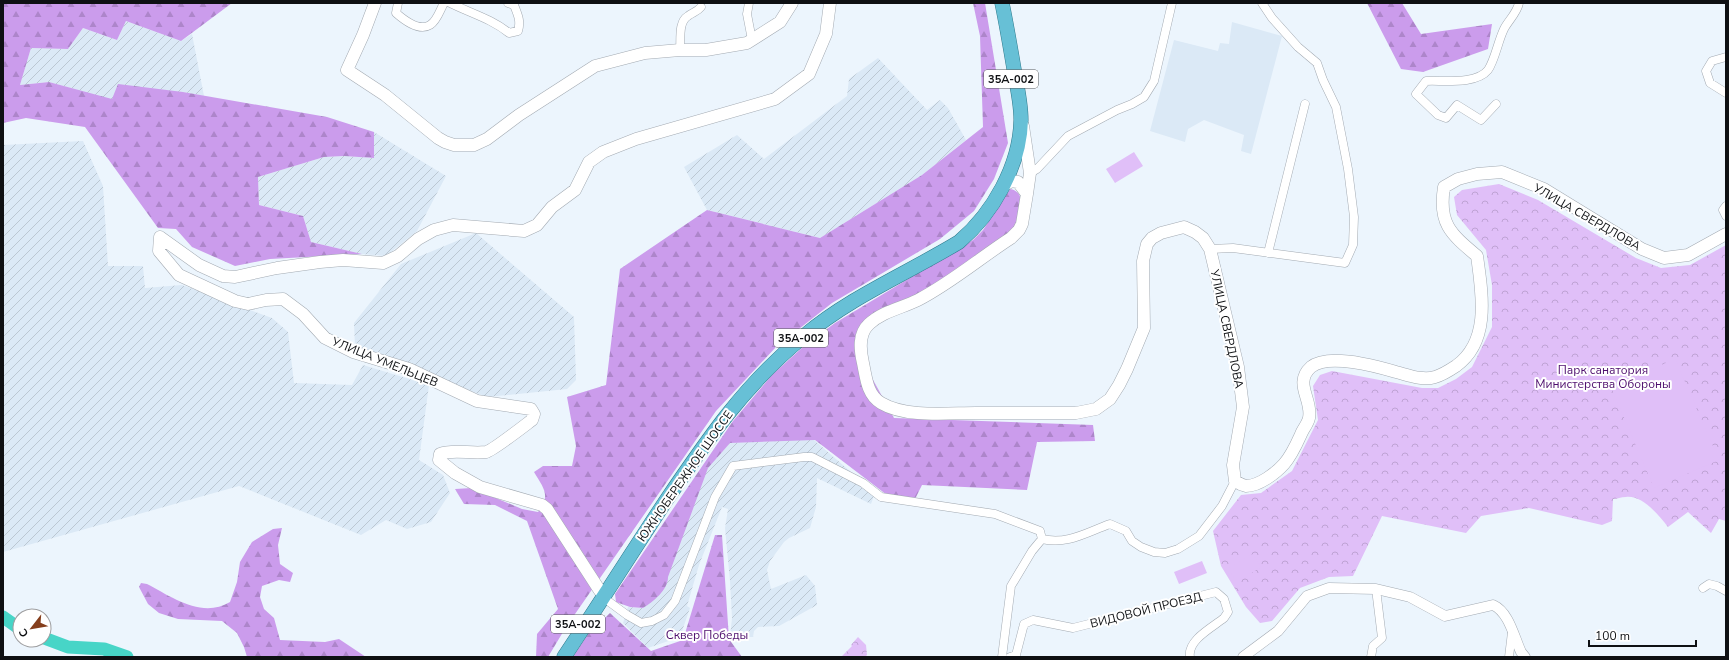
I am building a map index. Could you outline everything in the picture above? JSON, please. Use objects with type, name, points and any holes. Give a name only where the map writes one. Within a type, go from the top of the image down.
[{"type":"highway","name":"ЮЖНОБЕРЕЖНОЕ ШОССЕ","points":[[557,657],[604,596],[705,433],[742,387],[772,355],[817,317],[948,238],[972,218],[984,204],[996,186],[1011,158],[1013,126],[1012,95],[1002,24],[997,3]]},
{"type":"highway","name":"ЮЖНОБЕРЕЖНОЕ ШОССЕ","points":[[564,657],[709,438],[747,390],[777,360],[822,322],[856,300],[959,242],[973,230],[987,213],[1002,187],[1021,119],[1002,3]]},
{"type":"main road","points":[[375,3],[363,35],[347,70],[385,95],[438,138],[454,145],[474,146],[487,139],[519,115],[595,66],[645,53],[680,50],[706,50],[747,43],[780,22],[792,3]]},
{"type":"main road","name":"УЛИЦА УМЕЛЬЦЕВ","points":[[604,596],[547,509],[542,504],[480,487],[455,473],[439,460],[440,454],[446,451],[464,453],[488,452],[532,420],[534,414],[531,409],[477,401],[409,369],[353,352],[325,338],[303,314],[282,299],[266,300],[248,304],[235,301],[179,275],[159,251],[160,236],[199,264],[223,276],[235,278],[277,268],[320,262],[343,260],[383,263],[398,256],[418,239],[434,230],[453,225],[524,231],[537,225],[552,207],[575,190],[589,162],[603,152],[643,136],[775,99],[809,74],[826,34],[830,3]]},
{"type":"main road","name":"УЛИЦА СВЕРДЛОВА","points":[[1021,119],[1030,173],[1022,224],[1019,230],[1011,238],[918,300],[876,319],[863,331],[861,337],[862,358],[867,383],[872,395],[881,403],[901,410],[922,413],[1076,413],[1096,409],[1110,399],[1119,386],[1144,328],[1143,262],[1147,244],[1152,238],[1161,233],[1184,227],[1203,238],[1210,249],[1238,367],[1243,407],[1233,465],[1235,481],[1245,486],[1257,484],[1285,464],[1296,446],[1309,418],[1308,404],[1302,387],[1304,377],[1312,367],[1331,360],[1375,366],[1422,378],[1434,378],[1451,369],[1463,360],[1475,344],[1482,323],[1481,286],[1477,256],[1452,234],[1445,219],[1441,204],[1444,187],[1452,182],[1477,174],[1502,172],[1544,189],[1642,249],[1664,258],[1688,255],[1726,234]]},
{"type":"main road","points":[[1011,158],[1030,173]]},
{"type":"main road","points":[[1002,187],[1011,181],[1018,182],[1027,194]]},
{"type":"street","points":[[398,3],[396,13],[405,21],[415,25],[424,26],[430,25],[435,20],[444,3]]},
{"type":"street","points":[[450,3],[474,15],[498,24],[509,33],[518,32],[520,24],[519,16],[514,5],[508,3]]},
{"type":"street","points":[[749,3],[747,14],[752,40]]},
{"type":"street","points":[[1030,173],[1034,172],[1068,136],[1144,97],[1154,81],[1172,3]]},
{"type":"street","points":[[1210,249],[1233,248],[1345,263],[1353,245],[1354,217],[1348,169],[1336,107],[1323,80],[1317,63],[1298,47],[1272,18],[1262,3]]},
{"type":"street","points":[[1496,104],[1481,120],[1458,105],[1446,118],[1438,115],[1416,94],[1426,80],[1464,81],[1480,75],[1488,70],[1503,30],[1518,8],[1519,3]]},
{"type":"street","points":[[680,50],[682,24],[687,16],[698,11],[701,7]]},
{"type":"street","points":[[1726,57],[1712,61],[1706,71],[1710,83],[1726,93]]},
{"type":"street","points":[[1268,253],[1305,104]]},
{"type":"street","points":[[1726,206],[1723,210],[1726,216]]},
{"type":"street","points":[[604,596],[627,615],[641,622],[652,621],[664,616],[675,601],[715,497],[733,466],[812,457],[862,483],[881,497],[995,514],[1040,531],[1042,539]]},
{"type":"street","points":[[1042,539],[1055,542],[1083,536],[1110,524],[1126,531],[1132,540],[1141,547],[1165,554],[1178,549],[1199,536],[1222,506],[1235,481]]},
{"type":"street","points":[[1002,657],[1011,586],[1032,551],[1042,539]]},
{"type":"street","points":[[1703,588],[1709,584],[1726,591]]},
{"type":"street","points":[[1243,657],[1278,632],[1307,596],[1329,588],[1376,589],[1410,597],[1445,616],[1493,605],[1500,608],[1505,614],[1521,652],[1525,657]]},
{"type":"street","points":[[1371,657],[1373,646],[1382,638],[1376,589]]},
{"type":"street","name":"ВИДОВОЙ ПРОЕЗД","points":[[1013,656],[1024,624],[1034,620],[1073,628],[1216,592],[1224,599],[1228,612],[1224,618],[1193,642],[1189,654],[1190,657]]},
{"type":"street","points":[[1509,657],[1512,632]]},
{"type":"shaded area","points":[[126,21],[181,41],[192,34],[204,96],[183,92],[112,100],[49,82],[20,85],[31,48],[68,49],[83,28],[117,40]]},
{"type":"shaded area","points":[[1232,22],[1282,36],[1251,154],[1241,151],[1244,135],[1204,120],[1188,129],[1185,142],[1150,131],[1174,40],[1218,51],[1220,43],[1229,44]]},
{"type":"shaded area","points":[[878,58],[927,110],[940,100],[948,108],[966,140],[922,175],[820,238],[707,210],[684,167],[737,135],[764,159],[847,96],[849,79]]},
{"type":"shaded area","points":[[374,132],[446,176],[417,231],[386,256],[362,254],[311,242],[303,216],[259,205],[258,177],[324,157],[344,156],[374,158]]},
{"type":"shaded area","points":[[83,141],[103,186],[108,266],[143,266],[145,288],[182,285],[272,318],[288,332],[294,383],[352,385],[363,365],[429,385],[419,460],[443,475],[450,493],[431,522],[407,529],[386,520],[361,535],[239,486],[3,552],[3,145]]},
{"type":"shaded area","points":[[476,233],[574,317],[576,380],[567,389],[487,397],[355,347],[354,323],[401,264]]},
{"type":"shaded area","points":[[813,439],[875,493],[871,504],[817,478],[816,507],[810,528],[784,542],[770,561],[767,570],[771,589],[806,575],[815,586],[817,605],[779,626],[758,627],[754,631],[753,637],[730,637],[732,618],[725,528],[728,509],[722,507],[699,565],[687,606],[690,608],[680,637],[648,648],[623,623],[628,607],[641,608],[667,577],[706,467],[729,443]]},
{"type":"green space","points":[[3,3],[232,3],[181,41],[126,21],[117,40],[83,28],[68,49],[31,48],[20,85],[49,82],[112,99],[118,84],[183,92],[327,117],[374,132],[374,158],[344,156],[324,157],[258,177],[259,205],[303,216],[311,242],[362,254],[270,259],[235,266],[192,247],[176,229],[158,228],[85,127],[26,118],[3,123]]},
{"type":"green space","points":[[973,3],[985,3],[1008,143],[994,179],[974,211],[940,239],[832,303],[776,347],[716,411],[566,627],[548,657],[536,657],[537,634],[558,609],[527,521],[495,505],[464,504],[455,489],[472,488],[522,509],[538,512],[544,501],[545,492],[534,472],[543,466],[572,466],[576,446],[567,397],[606,385],[620,269],[707,210],[820,238],[922,175],[983,127],[980,36]]},
{"type":"green space","points":[[1367,3],[1402,3],[1421,34],[1492,24],[1488,49],[1423,72],[1401,69]]},
{"type":"green space","points":[[1134,152],[1143,166],[1115,183],[1106,169]]},
{"type":"green space","name":"Парк санатория Министерства Обороны","points":[[1499,184],[1538,200],[1636,258],[1661,268],[1690,265],[1726,245],[1726,521],[1719,519],[1711,533],[1688,512],[1668,527],[1644,502],[1632,497],[1613,499],[1612,521],[1602,525],[1529,508],[1481,516],[1466,533],[1382,516],[1353,576],[1329,577],[1300,588],[1272,621],[1260,623],[1246,607],[1221,566],[1213,531],[1241,495],[1261,493],[1292,471],[1318,420],[1313,386],[1320,375],[1332,371],[1422,388],[1438,388],[1456,379],[1472,367],[1492,327],[1492,285],[1486,250],[1457,215],[1454,197],[1462,190]]},
{"type":"green space","points":[[1010,189],[1016,191],[1021,199],[1017,227],[922,294],[889,308],[855,347],[894,418],[1093,425],[1095,441],[1037,442],[1027,490],[922,485],[915,499],[887,495],[815,440],[730,443],[708,468],[663,591],[643,608],[630,607],[616,602],[615,594],[733,421],[772,375],[804,346],[835,323],[973,240],[983,230]]},
{"type":"green space","points":[[1675,359],[1719,460],[1654,488],[1611,387]]},
{"type":"green space","points":[[282,528],[278,545],[280,564],[293,573],[290,582],[279,580],[262,586],[260,597],[264,609],[274,618],[280,640],[325,642],[339,639],[366,657],[247,657],[237,633],[222,621],[178,619],[159,613],[148,604],[139,587],[141,583],[147,584],[177,600],[198,607],[219,607],[230,602],[237,582],[240,562],[252,542],[273,529]]},
{"type":"green space","name":"Сквер Победы","points":[[715,535],[722,535],[729,639],[742,657],[573,657],[588,634],[610,613],[651,651],[683,640]]},
{"type":"green space","points":[[1253,554],[1261,567],[1237,582],[1228,569]]},
{"type":"green space","points":[[1202,561],[1207,573],[1179,584],[1174,572]]},
{"type":"green space","points":[[858,637],[866,645],[867,655],[865,657],[841,657],[852,646],[851,645]]},
{"type":"waterway","points":[[3,617],[12,623]]},
{"type":"waterway","points":[[52,641],[68,647],[104,649],[127,657]]}]
